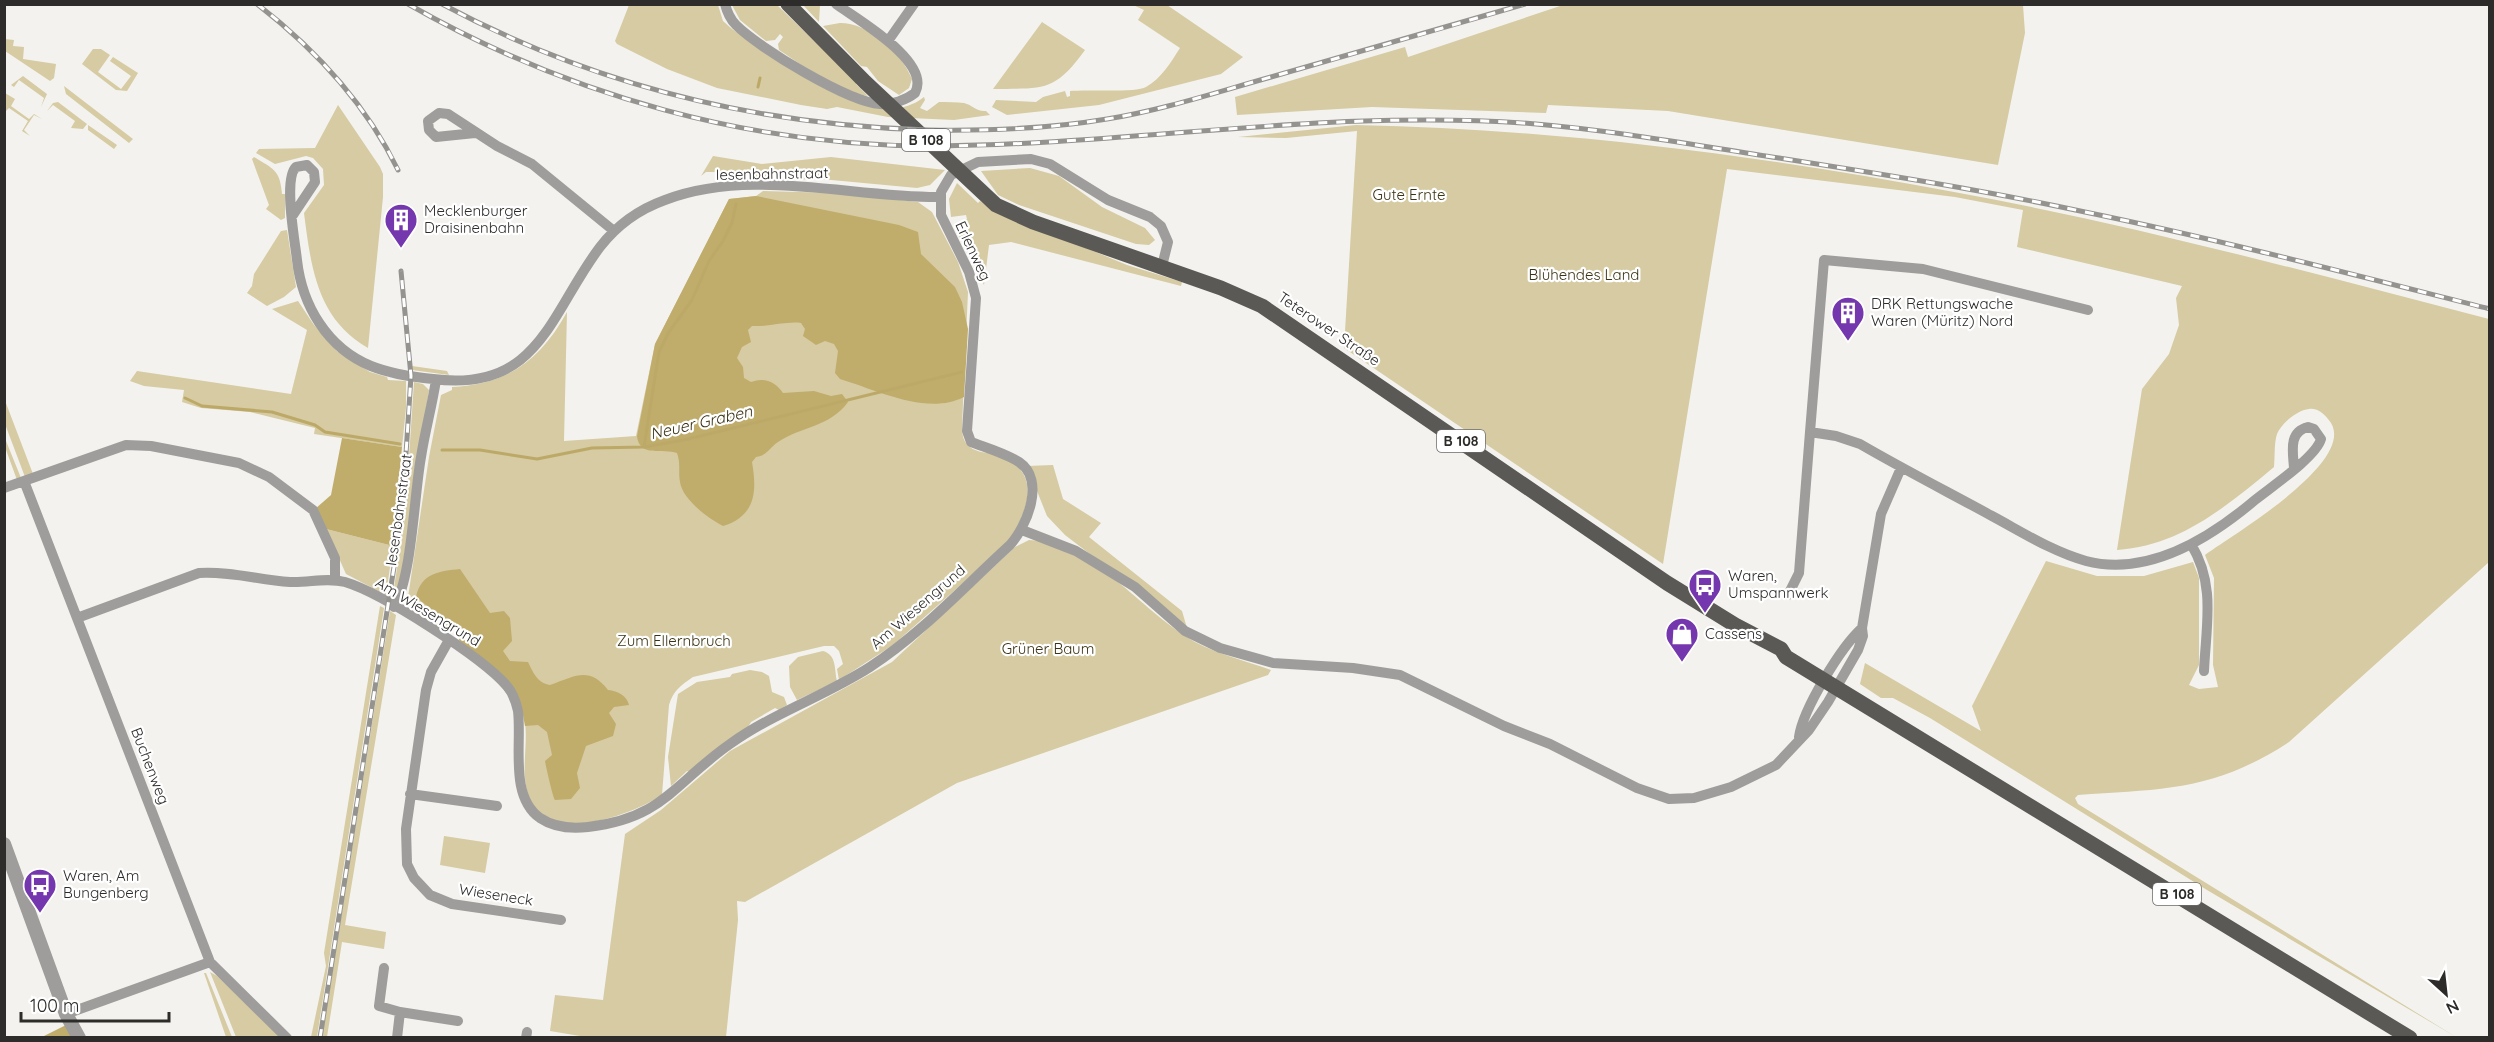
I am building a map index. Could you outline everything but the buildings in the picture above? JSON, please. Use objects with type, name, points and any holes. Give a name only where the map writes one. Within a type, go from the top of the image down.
[{"type":"main road","name":"Teterower Straße","points":[[788,4],[865,82],[987,199],[1033,222],[1163,261],[1243,296],[1280,318],[1657,576],[1735,625],[1781,648],[1786,657],[1834,686]]},
{"type":"main road","name":"B 108","points":[[1834,686],[2410,1038]]},
{"type":"street","points":[[725,4],[736,25],[832,88],[882,104],[904,99],[915,93],[919,84],[915,69],[888,41],[836,4]]},
{"type":"street","points":[[888,41],[914,4]]},
{"type":"street","points":[[475,133],[532,164],[614,231]]},
{"type":"street","points":[[940,197],[947,180],[965,166],[978,162],[1040,160],[1064,170],[1119,206],[1156,221],[1167,237],[1163,261]]},
{"type":"street","name":"Iesenbahnstraat","points":[[293,215],[301,284],[309,307],[323,328],[349,353],[370,365],[393,373],[436,380],[465,380],[486,376],[508,367],[529,353],[547,333],[594,255],[614,231],[646,208],[666,200],[714,189],[805,186],[940,197]]},
{"type":"street","name":"Erlenweg","points":[[940,197],[944,224],[969,272],[976,291],[968,437],[971,442],[1018,462],[1029,474],[1032,489],[1030,505],[1022,530]]},
{"type":"street","points":[[1788,595],[1799,573],[1824,260],[1923,269],[2088,310]]},
{"type":"street","name":"Iesenbahnstraat","points":[[394,607],[403,585],[421,454],[428,430],[436,380]]},
{"type":"street","points":[[1810,432],[1836,436],[1860,444],[2047,545],[2087,561],[2130,564],[2151,560],[2191,544],[2244,510],[2294,468]]},
{"type":"street","points":[[4,488],[108,449],[126,445],[151,446],[239,463],[269,477],[313,510],[335,558],[335,580]]},
{"type":"street","points":[[1022,530],[1073,549],[1135,587],[1185,632],[1220,648],[1273,663],[1353,668],[1400,675],[1661,797],[1684,800],[1731,787],[1776,765],[1799,737],[1801,725],[1834,686],[1862,628],[1881,514],[1901,468]]},
{"type":"street","name":"Buchenweg","points":[[24,481],[210,962],[287,1038]]},
{"type":"street","name":"Am Wiesengrund","points":[[77,618],[199,573],[220,572],[291,582],[335,580],[358,588],[449,640],[489,669],[505,684],[515,699],[520,726],[521,785],[526,801],[534,812],[547,822],[569,828],[618,822],[654,808],[731,743],[884,658],[1010,545],[1022,530]]},
{"type":"street","points":[[2191,544],[2208,584],[2204,671]]},
{"type":"street","name":"Wieseneck","points":[[449,640],[431,672],[426,690],[410,794],[405,855],[410,871],[424,891],[452,904],[561,920]]},
{"type":"street","points":[[410,794],[497,806]]},
{"type":"street","points":[[4,844],[66,1014],[79,1038]]},
{"type":"street","points":[[66,1014],[210,962]]},
{"type":"street","points":[[384,968],[379,1006],[400,1012],[458,1021]]},
{"type":"street","points":[[397,1038],[400,1012]]},
{"type":"green space","points":[[1566,4],[2023,5],[2025,33],[1998,165],[1668,111],[1548,105],[1546,113],[1372,107],[1237,115],[1235,97],[1405,47],[1408,57]]},
{"type":"green space","points":[[629,5],[718,5],[723,21],[732,29],[798,74],[853,101],[879,108],[903,107],[924,97],[925,100],[920,108],[927,111],[939,102],[958,102],[986,111],[990,115],[954,120],[888,117],[837,107],[827,109],[801,105],[717,88],[667,69],[617,44],[615,41]]},
{"type":"green space","points":[[732,5],[777,5],[857,82],[856,84],[868,96],[832,84],[810,71],[779,50],[778,44],[783,37],[780,34],[775,40],[766,41],[740,20]]},
{"type":"green space","points":[[803,5],[820,5],[819,22]]},
{"type":"green space","points":[[1133,5],[1167,5],[1243,57],[1221,74],[1099,105],[1007,115],[992,107],[996,100],[1036,102],[1043,97],[1065,91],[1067,97],[1070,96],[1070,91],[1132,90],[1151,84],[1165,70],[1180,48],[1138,20],[1144,10]]},
{"type":"green space","points":[[1042,22],[1085,50],[1065,74],[1046,85],[1024,89],[993,89]]},
{"type":"green space","points":[[840,23],[862,28],[892,49],[912,79],[909,88],[899,95],[878,81],[867,67],[861,66],[823,26]]},
{"type":"green space","points":[[5,39],[14,40],[13,46],[24,47],[23,59],[56,64],[54,78],[50,81],[5,51]]},
{"type":"green space","points":[[93,49],[101,49],[110,55],[98,72],[121,89],[131,76],[110,61],[113,57],[138,73],[127,91],[116,90],[82,64]]},
{"type":"green space","points":[[23,76],[47,94],[41,107],[44,98],[19,80],[14,87],[11,85]]},
{"type":"green space","points":[[64,86],[133,139],[129,143],[66,94]]},
{"type":"green space","points":[[5,93],[15,99],[11,106],[29,119],[34,114],[42,119],[34,115],[24,130],[30,136],[22,131],[28,121],[9,108],[5,112]]},
{"type":"green space","points":[[58,102],[87,124],[83,129],[71,128],[75,121],[53,105],[47,111],[53,103]]},
{"type":"green space","points":[[338,105],[383,174],[383,197],[368,348],[337,322],[327,307],[314,272],[304,213],[324,185],[323,169],[313,158],[306,156],[275,164],[256,153],[259,149],[315,148]]},
{"type":"green space","points":[[88,125],[117,145],[114,149],[88,130]]},
{"type":"green space","points":[[1356,125],[1582,138],[1806,166],[2089,219],[2290,267],[2489,319],[2489,562],[2289,742],[2262,758],[2212,779],[2188,785],[2078,795],[2075,798],[2078,804],[2456,1037],[2207,890],[1930,718],[1893,698],[1881,698],[1860,684],[1865,663],[1981,731],[1972,706],[2046,561],[2097,576],[2144,576],[2193,562],[2199,578],[2199,665],[2189,685],[2199,689],[2218,687],[2213,665],[2214,578],[2205,555],[2265,513],[2312,474],[2328,454],[2334,435],[2328,419],[2320,411],[2312,409],[2300,412],[2286,422],[2277,434],[2274,467],[2238,496],[2202,522],[2162,541],[2117,550],[2142,389],[2169,354],[2179,325],[2176,298],[2182,286],[2017,247],[2023,210],[1955,197],[1727,169],[1663,564],[1344,348],[1357,131],[1286,138],[1238,137]]},
{"type":"green space","points":[[713,156],[762,164],[831,157],[945,170],[930,185],[917,188],[821,179],[717,181],[716,172],[706,172],[701,176]]},
{"type":"green space","points":[[254,157],[277,174],[282,194],[285,194],[285,218],[281,220],[266,209],[269,205],[252,159]]},
{"type":"green space","points":[[1030,168],[1059,176],[1102,207],[1145,228],[1155,240],[1149,245],[1136,244],[1019,205],[998,195],[981,171]]},
{"type":"green space","points":[[957,183],[978,203],[980,201],[990,208],[1127,265],[1182,282],[1181,286],[1011,242],[989,245],[984,285],[954,226],[967,219],[966,215],[951,217],[949,199]]},
{"type":"green space","name":"Zum Ellernbruch","points":[[763,191],[836,193],[918,202],[932,212],[958,262],[968,292],[963,438],[973,449],[997,455],[1012,462],[1021,471],[1028,493],[1026,505],[1008,543],[893,645],[839,680],[837,669],[843,664],[839,651],[834,646],[824,646],[693,677],[678,689],[669,705],[662,795],[632,810],[593,822],[555,821],[540,813],[530,799],[525,778],[525,723],[520,706],[459,640],[462,634],[449,625],[446,630],[407,604],[429,457],[441,395],[452,390],[452,387],[489,381],[520,367],[545,344],[567,312],[564,441],[636,436],[655,344],[729,199],[756,196]]},
{"type":"green space","points":[[287,230],[296,287],[267,306],[247,293],[252,286],[254,274],[281,231]]},
{"type":"green space","points":[[298,301],[314,325],[337,351],[370,372],[387,377],[388,380],[406,381],[402,447],[314,434],[315,428],[250,412],[201,408],[182,402],[184,390],[144,386],[130,381],[137,371],[291,394],[307,330],[272,309]]},
{"type":"green space","points":[[412,366],[447,371],[449,375],[412,370]]},
{"type":"green space","points":[[414,382],[423,384],[429,390],[400,584],[397,594],[393,594],[405,517]]},
{"type":"green space","points":[[4,398],[33,474],[25,477],[5,424]]},
{"type":"green space","points":[[4,436],[21,478],[17,480],[5,447]]},
{"type":"green space","points":[[1053,465],[1063,499],[1101,523],[1089,537],[1182,611],[1187,628],[1065,535],[1047,516],[1027,466]]},
{"type":"green space","points":[[326,529],[393,546],[386,595],[346,574]]},
{"type":"green space","name":"Grüner Baum","points":[[1029,540],[1052,544],[1093,563],[1194,642],[1271,670],[1268,675],[957,783],[745,902],[737,901],[738,920],[726,1037],[592,1038],[550,1031],[555,995],[603,1000],[625,834],[661,810],[730,751],[892,662],[1015,547]]},
{"type":"green space","points":[[380,606],[384,608],[317,1037],[311,1037],[326,966],[324,953]]},
{"type":"green space","points":[[390,611],[396,615],[345,925],[386,932],[384,949],[342,942],[327,1037],[322,1037]]},
{"type":"green space","points":[[823,651],[833,659],[837,681],[797,700],[790,687],[789,666],[798,657]]},
{"type":"green space","points":[[750,670],[769,676],[772,692],[784,697],[787,705],[779,710],[775,708],[751,722],[748,727],[689,772],[687,771],[671,786],[668,757],[678,694],[697,682],[730,677],[732,674]]},
{"type":"green space","points":[[444,836],[490,843],[485,873],[440,865]]},
{"type":"green space","points":[[210,972],[217,976],[282,1037],[236,1037]]},
{"type":"green space","points":[[204,973],[206,973],[232,1037],[226,1037]]},
{"type":"shaded area","points":[[756,196],[899,225],[918,232],[921,254],[955,287],[962,302],[968,329],[964,397],[934,404],[918,403],[886,395],[840,379],[835,373],[838,351],[834,344],[825,341],[816,345],[803,336],[805,329],[801,323],[752,326],[748,330],[751,342],[742,347],[737,358],[743,367],[744,378],[751,382],[769,381],[783,393],[814,391],[831,396],[842,394],[848,402],[833,417],[787,437],[766,453],[756,457],[752,462],[754,492],[752,501],[742,516],[723,526],[711,519],[686,495],[680,482],[677,453],[647,450],[639,443],[637,436],[655,344],[729,199]]},
{"type":"shaded area","points":[[342,438],[402,447],[393,546],[326,529],[315,509],[331,495]]},
{"type":"shaded area","points":[[460,569],[490,613],[504,611],[510,618],[512,641],[503,651],[510,661],[528,662],[539,679],[550,685],[575,676],[588,675],[608,690],[622,694],[628,702],[629,705],[614,707],[609,713],[616,724],[613,736],[586,746],[577,773],[580,788],[571,799],[555,800],[554,798],[545,761],[552,755],[547,732],[538,725],[525,726],[522,710],[459,640],[462,634],[416,597],[422,583],[427,578],[439,572]]},
{"type":"shaded area","points":[[66,1025],[74,1038],[40,1038]]},
{"type":"waterway","points":[[758,87],[760,78]]},
{"type":"waterway","points":[[644,447],[659,352],[669,332],[692,300],[709,261],[723,241],[732,223],[736,204]]},
{"type":"waterway","name":"Neuer Graben","points":[[442,450],[480,450],[537,459],[592,448],[644,447],[684,440],[962,372]]},
{"type":"waterway","name":"Neuer Graben","points":[[185,398],[202,406],[272,412],[315,425],[325,432],[400,444]]},
{"type":"railway","points":[[257,4],[299,39],[337,79],[370,122],[398,170]]},
{"type":"railway","points":[[408,4],[469,37],[598,90],[664,110],[732,126],[800,137],[869,144],[939,146],[1014,144],[1386,120],[1461,120],[1567,127],[1856,170],[2047,204],[2237,246],[2490,309]]},
{"type":"railway","points":[[442,4],[500,33],[558,58],[618,79],[678,96],[739,110],[801,120],[864,127],[928,130],[1018,129],[1107,119],[1149,111],[1525,4]]},
{"type":"railway","points":[[320,1038],[402,516],[411,376],[401,271]]},
{"type":"place","name":"Mecklenburger Draisinenbahn","points":[[401,249]]},
{"type":"place","name":"DRK Rettungswache Waren (Müritz) Nord","points":[[1848,342]]},
{"type":"place","name":"Waren, Umspannwerk","points":[[1705,614]]},
{"type":"place","name":"Cassens","points":[[1682,663]]},
{"type":"place","name":"Waren, Am Bungenberg","points":[[40,914]]},
{"type":"park label","name":"Gute Ernte","points":[[1409,195]]},
{"type":"park label","name":"Blühendes Land","points":[[1584,275]]}]
